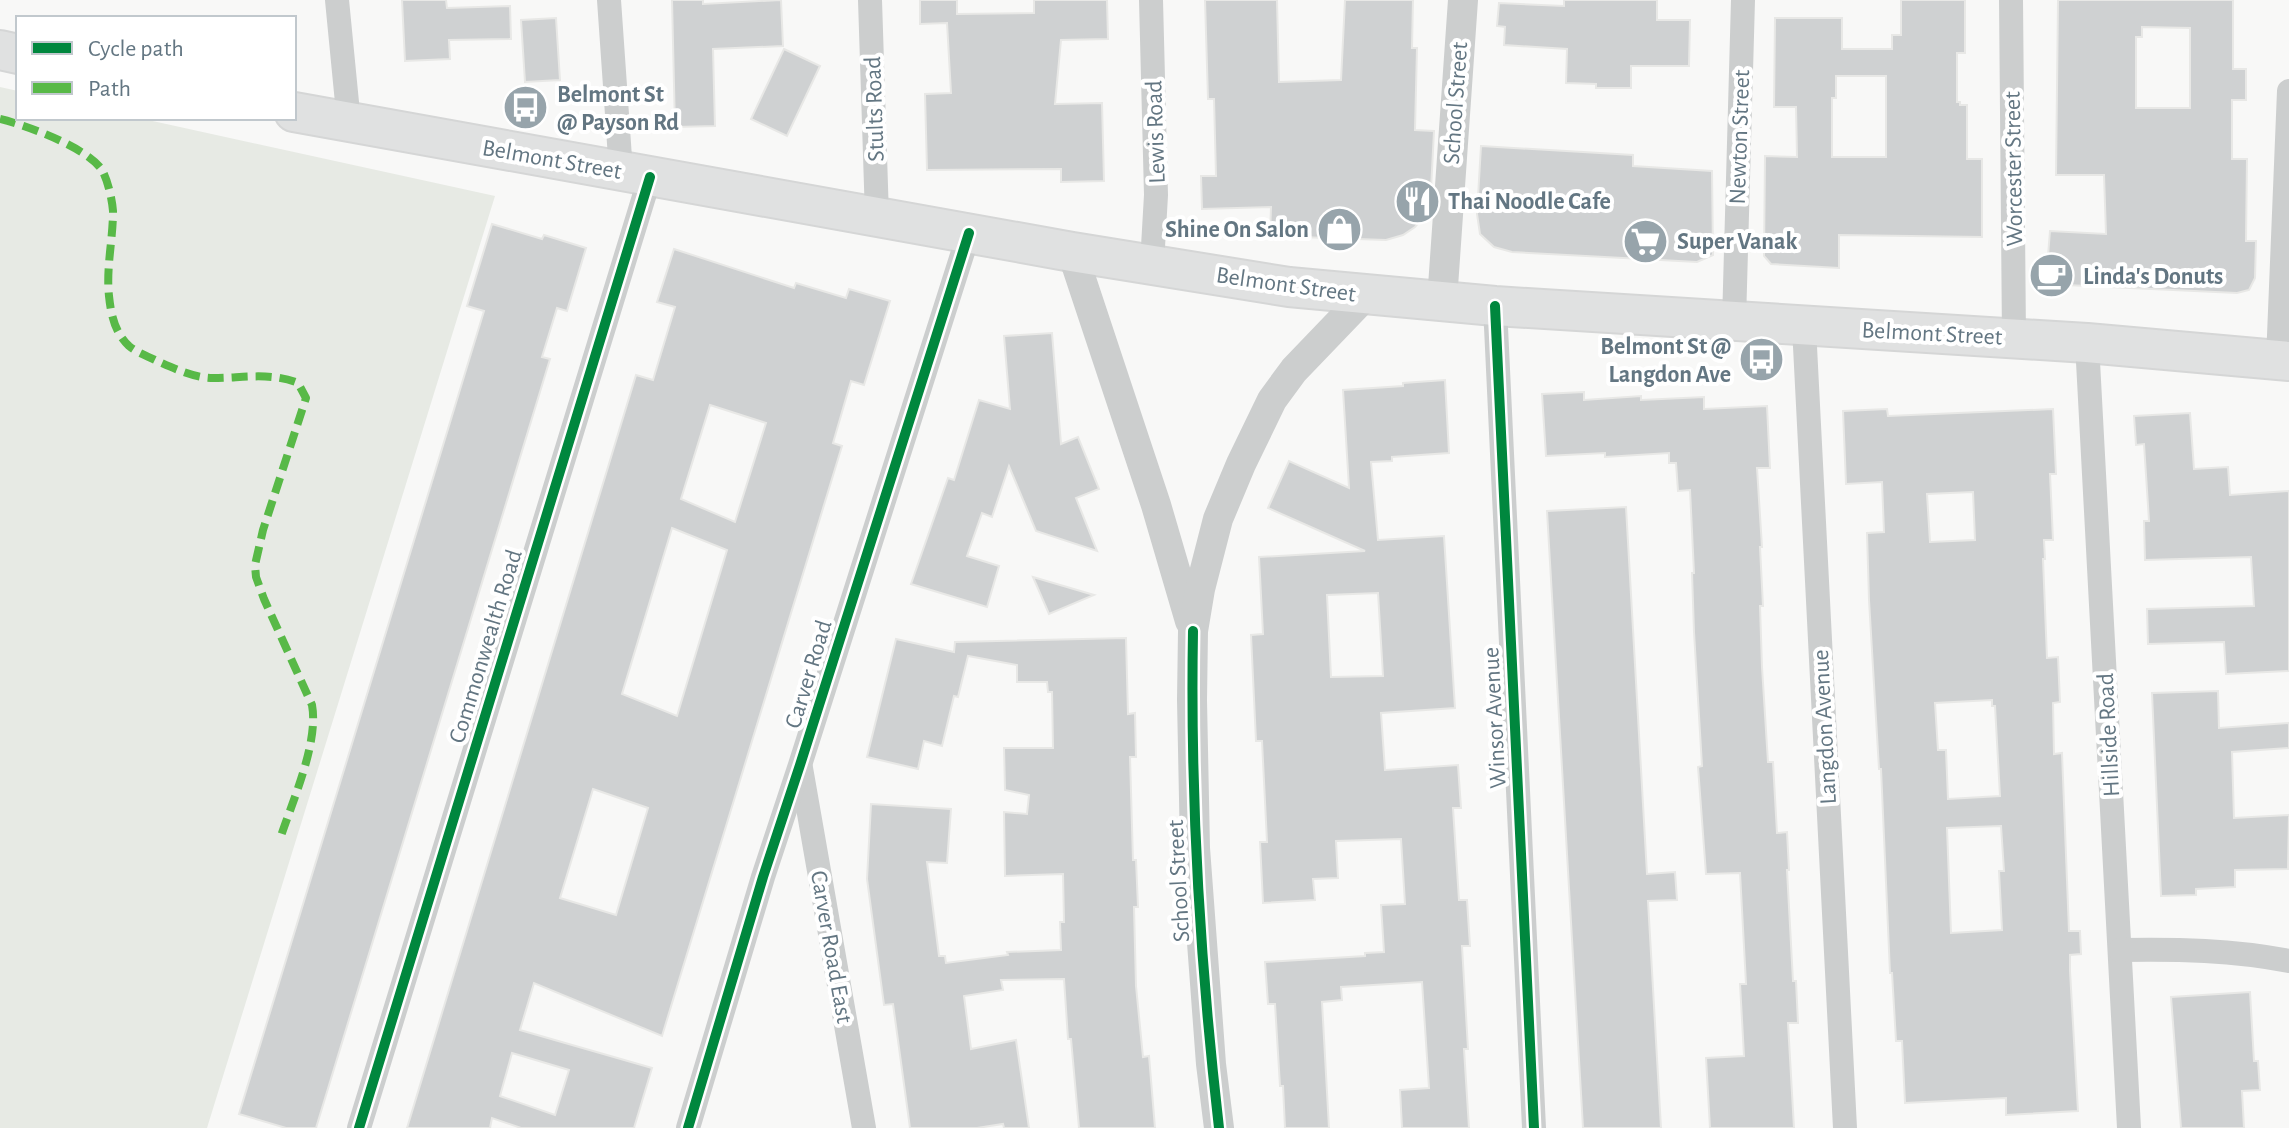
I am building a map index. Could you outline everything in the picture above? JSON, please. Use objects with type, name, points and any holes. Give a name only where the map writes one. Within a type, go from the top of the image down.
[{"type":"main road","name":"Belmont Street","points":[[296,112],[1072,252],[1289,287],[1495,306],[2087,343],[2283,361]]},
{"type":"street","points":[[337,0],[349,123]]},
{"type":"street","points":[[609,0],[636,174]]},
{"type":"street","name":"Stults Road","points":[[870,0],[877,217]]},
{"type":"street","name":"Lewis Road","points":[[1151,0],[1156,195],[1152,264]]},
{"type":"street","name":"School Street","points":[[1442,301],[1463,0]]},
{"type":"street","name":"Newton Street","points":[[1734,322],[1743,0]]},
{"type":"street","name":"Worcester Street","points":[[2011,0],[2014,338]]},
{"type":"street","points":[[2283,361],[2289,91]]},
{"type":"street","name":"Commonwealth Road","points":[[359,1128],[636,174]]},
{"type":"street","name":"Carver Road","points":[[694,1127],[763,877],[969,233]]},
{"type":"street","name":"School Street","points":[[1072,252],[1156,505],[1193,631]]},
{"type":"street","name":"School Street","points":[[1219,1128],[1211,1064],[1195,848],[1193,631],[1200,589],[1218,519],[1272,400],[1294,370],[1366,295]]},
{"type":"street","name":"Winsor Avenue","points":[[1495,306],[1534,1128]]},
{"type":"street","name":"Langdon Avenue","points":[[1804,327],[1845,1128]]},
{"type":"street","name":"Hillside Road","points":[[2087,343],[2129,1128]]},
{"type":"street","name":"Carver Road East","points":[[800,765],[864,1128]]},
{"type":"street","points":[[2120,950],[2174,949],[2289,961]]},
{"type":"shaded area","points":[[0,87],[16,91],[16,120],[148,120],[495,196],[207,1128],[0,1128]]},
{"type":"building","points":[[402,0],[446,0],[447,8],[510,6],[511,39],[449,40],[450,59],[405,61]]},
{"type":"building","points":[[672,0],[703,0],[703,4],[781,0],[783,46],[713,49],[715,126],[675,127]]},
{"type":"building","points":[[920,0],[957,0],[957,14],[1034,13],[1034,0],[1107,0],[1108,39],[1061,40],[1055,104],[1102,103],[1104,181],[1061,182],[1061,169],[927,170],[925,94],[951,93],[947,23],[920,24]]},
{"type":"building","points":[[1205,0],[1277,0],[1279,82],[1341,80],[1345,0],[1413,0],[1412,48],[1417,48],[1415,130],[1434,131],[1430,209],[1415,227],[1386,240],[1270,236],[1271,207],[1202,209],[1201,176],[1216,176],[1214,99],[1208,99]]},
{"type":"building","points":[[1564,0],[1657,0],[1657,20],[1690,20],[1689,66],[1631,66],[1631,88],[1596,88],[1596,84],[1566,83],[1567,49],[1504,45],[1505,27],[1497,26],[1499,3],[1564,6]]},
{"type":"building","points":[[1901,0],[1965,0],[1965,53],[1957,53],[1957,102],[1967,105],[1967,159],[1982,159],[1982,237],[1839,235],[1839,268],[1771,264],[1764,256],[1765,156],[1797,157],[1796,107],[1774,107],[1775,18],[1842,18],[1842,49],[1892,49],[1892,35],[1901,35]],"holes":[[[1836,76],[1886,76],[1886,157],[1832,157],[1832,98],[1836,98]]]},
{"type":"building","points":[[2058,0],[2233,0],[2233,69],[2246,69],[2246,100],[2232,100],[2232,159],[2247,159],[2246,241],[2256,241],[2255,278],[2249,290],[2237,293],[2056,282],[2047,268],[2050,231],[2106,234],[2104,175],[2056,175]],"holes":[[[2142,27],[2190,28],[2190,108],[2136,108],[2136,37],[2142,37]]]},
{"type":"building","points":[[556,18],[560,80],[525,82],[521,20]]},
{"type":"building","points":[[784,49],[820,66],[787,136],[751,119]]},
{"type":"building","points":[[1481,146],[1633,155],[1633,166],[1712,171],[1713,255],[1697,262],[1512,252],[1494,247],[1480,234],[1477,214]]},
{"type":"building","points":[[492,224],[586,248],[567,311],[557,308],[542,357],[550,359],[316,1128],[286,1128],[239,1114],[484,311],[467,306]]},
{"type":"building","points":[[674,249],[794,288],[796,283],[846,298],[849,289],[890,301],[864,385],[851,381],[833,443],[842,446],[662,1036],[534,983],[520,1030],[652,1068],[634,1128],[521,1128],[492,1118],[490,1128],[407,1128],[636,375],[653,380],[675,307],[657,302]],"holes":[[[710,405],[766,423],[735,522],[681,499]],[[672,528],[727,550],[677,716],[622,694]],[[593,789],[648,808],[616,915],[560,898]],[[512,1053],[569,1070],[555,1115],[500,1096]]]},
{"type":"building","points":[[1052,333],[1061,444],[1078,437],[1099,489],[1076,498],[1097,551],[1036,531],[1009,466],[992,517],[982,513],[967,556],[999,566],[987,607],[911,584],[948,478],[954,480],[979,400],[1010,409],[1004,336]]},
{"type":"building","points":[[1445,380],[1449,453],[1392,457],[1392,461],[1371,462],[1378,540],[1444,536],[1455,708],[1381,713],[1385,770],[1458,765],[1461,808],[1453,808],[1459,900],[1467,900],[1470,946],[1462,946],[1469,1128],[1402,1128],[1400,1090],[1429,1088],[1422,982],[1341,987],[1342,1000],[1322,1002],[1329,1128],[1285,1128],[1275,1004],[1268,1004],[1265,962],[1384,952],[1381,905],[1405,904],[1401,839],[1336,841],[1338,878],[1313,879],[1315,900],[1263,903],[1260,842],[1267,842],[1262,741],[1256,741],[1251,635],[1263,634],[1259,557],[1365,551],[1268,508],[1289,461],[1349,488],[1343,390],[1403,386],[1403,383]],"holes":[[[1378,593],[1383,676],[1331,677],[1327,595]]]},
{"type":"building","points":[[1584,392],[1584,400],[1641,396],[1641,400],[1704,397],[1704,409],[1767,406],[1770,468],[1757,468],[1762,547],[1762,667],[1768,762],[1773,762],[1777,833],[1787,832],[1793,981],[1796,981],[1798,1023],[1788,1023],[1794,1128],[1710,1128],[1706,1058],[1744,1056],[1740,984],[1746,984],[1740,873],[1706,874],[1698,767],[1702,766],[1690,490],[1678,491],[1676,463],[1669,463],[1669,453],[1605,457],[1605,453],[1546,456],[1542,394]]},
{"type":"building","points":[[1887,409],[1888,416],[2053,409],[2056,474],[2050,474],[2053,540],[2044,540],[2043,559],[2047,658],[2058,657],[2060,702],[2053,703],[2054,754],[2062,753],[2069,931],[2080,931],[2081,954],[2070,955],[2078,1111],[2006,1115],[2006,1098],[1905,1103],[1902,1041],[1896,1041],[1890,973],[1881,769],[1869,600],[1867,533],[1884,532],[1882,482],[1846,484],[1843,411]],"holes":[[[1973,492],[1975,540],[1930,542],[1927,494]],[[1992,700],[1992,706],[1995,706],[2000,796],[1948,799],[1946,750],[1938,750],[1935,703]],[[2001,826],[2004,871],[1999,871],[2002,930],[1951,933],[1947,828]]]},
{"type":"building","points":[[2190,413],[2194,469],[2228,467],[2230,495],[2289,491],[2289,671],[2226,674],[2224,642],[2148,644],[2147,609],[2254,606],[2251,557],[2145,560],[2144,521],[2149,521],[2144,444],[2136,445],[2134,416]]},
{"type":"building","points":[[1626,507],[1647,874],[1675,872],[1677,900],[1648,901],[1661,1128],[1583,1128],[1547,511]]},
{"type":"building","points":[[1033,577],[1094,595],[1049,614]]},
{"type":"building","points":[[1126,638],[1128,714],[1135,713],[1136,757],[1130,757],[1133,860],[1136,860],[1138,907],[1134,907],[1136,986],[1143,1057],[1149,1056],[1155,1128],[1079,1128],[1064,979],[1001,980],[1003,990],[964,996],[971,1049],[1016,1040],[1029,1128],[1004,1128],[1003,1124],[977,1128],[910,1128],[893,1004],[884,1005],[867,879],[871,804],[951,809],[947,863],[927,862],[939,956],[945,956],[946,963],[1008,955],[1007,952],[1061,950],[1063,874],[1005,876],[1004,812],[1027,814],[1029,795],[1005,790],[1004,748],[1053,748],[1052,692],[1048,692],[1047,682],[1017,682],[1017,665],[968,656],[942,746],[924,741],[918,769],[867,757],[896,639],[954,652],[955,642]]},
{"type":"building","points":[[2218,691],[2219,728],[2289,723],[2289,748],[2232,752],[2234,818],[2289,815],[2288,869],[2235,870],[2235,887],[2196,889],[2196,895],[2161,896],[2152,693]]},
{"type":"building","points":[[2250,992],[2254,1061],[2258,1061],[2260,1090],[2242,1091],[2244,1128],[2181,1128],[2171,997]]},
{"type":"marked path","points":[[0,119],[25,126],[70,146],[102,170],[113,211],[108,275],[110,303],[117,329],[129,346],[198,376],[288,380],[298,383],[306,398],[263,530],[255,565],[264,599],[312,705],[312,737],[308,754],[280,839]]},
{"type":"cycle path","points":[[359,1128],[650,177]]},
{"type":"cycle path","points":[[688,1128],[763,877],[969,233]]},
{"type":"cycle path","points":[[1495,306],[1534,1128]]},
{"type":"cycle path","points":[[1193,631],[1193,755],[1198,880],[1206,1004],[1219,1128]]},
{"type":"place","name":"Belmont St @ Payson Rd","points":[[526,108]]},
{"type":"place","name":"Thai Noodle Cafe","points":[[1417,201]]},
{"type":"place","name":"Shine On Salon","points":[[1340,229]]},
{"type":"place","name":"Super Vanak","points":[[1646,241]]},
{"type":"place","name":"Linda's Donuts","points":[[2052,276]]},
{"type":"place","name":"Belmont St @ Langdon Ave","points":[[1762,360]]}]
